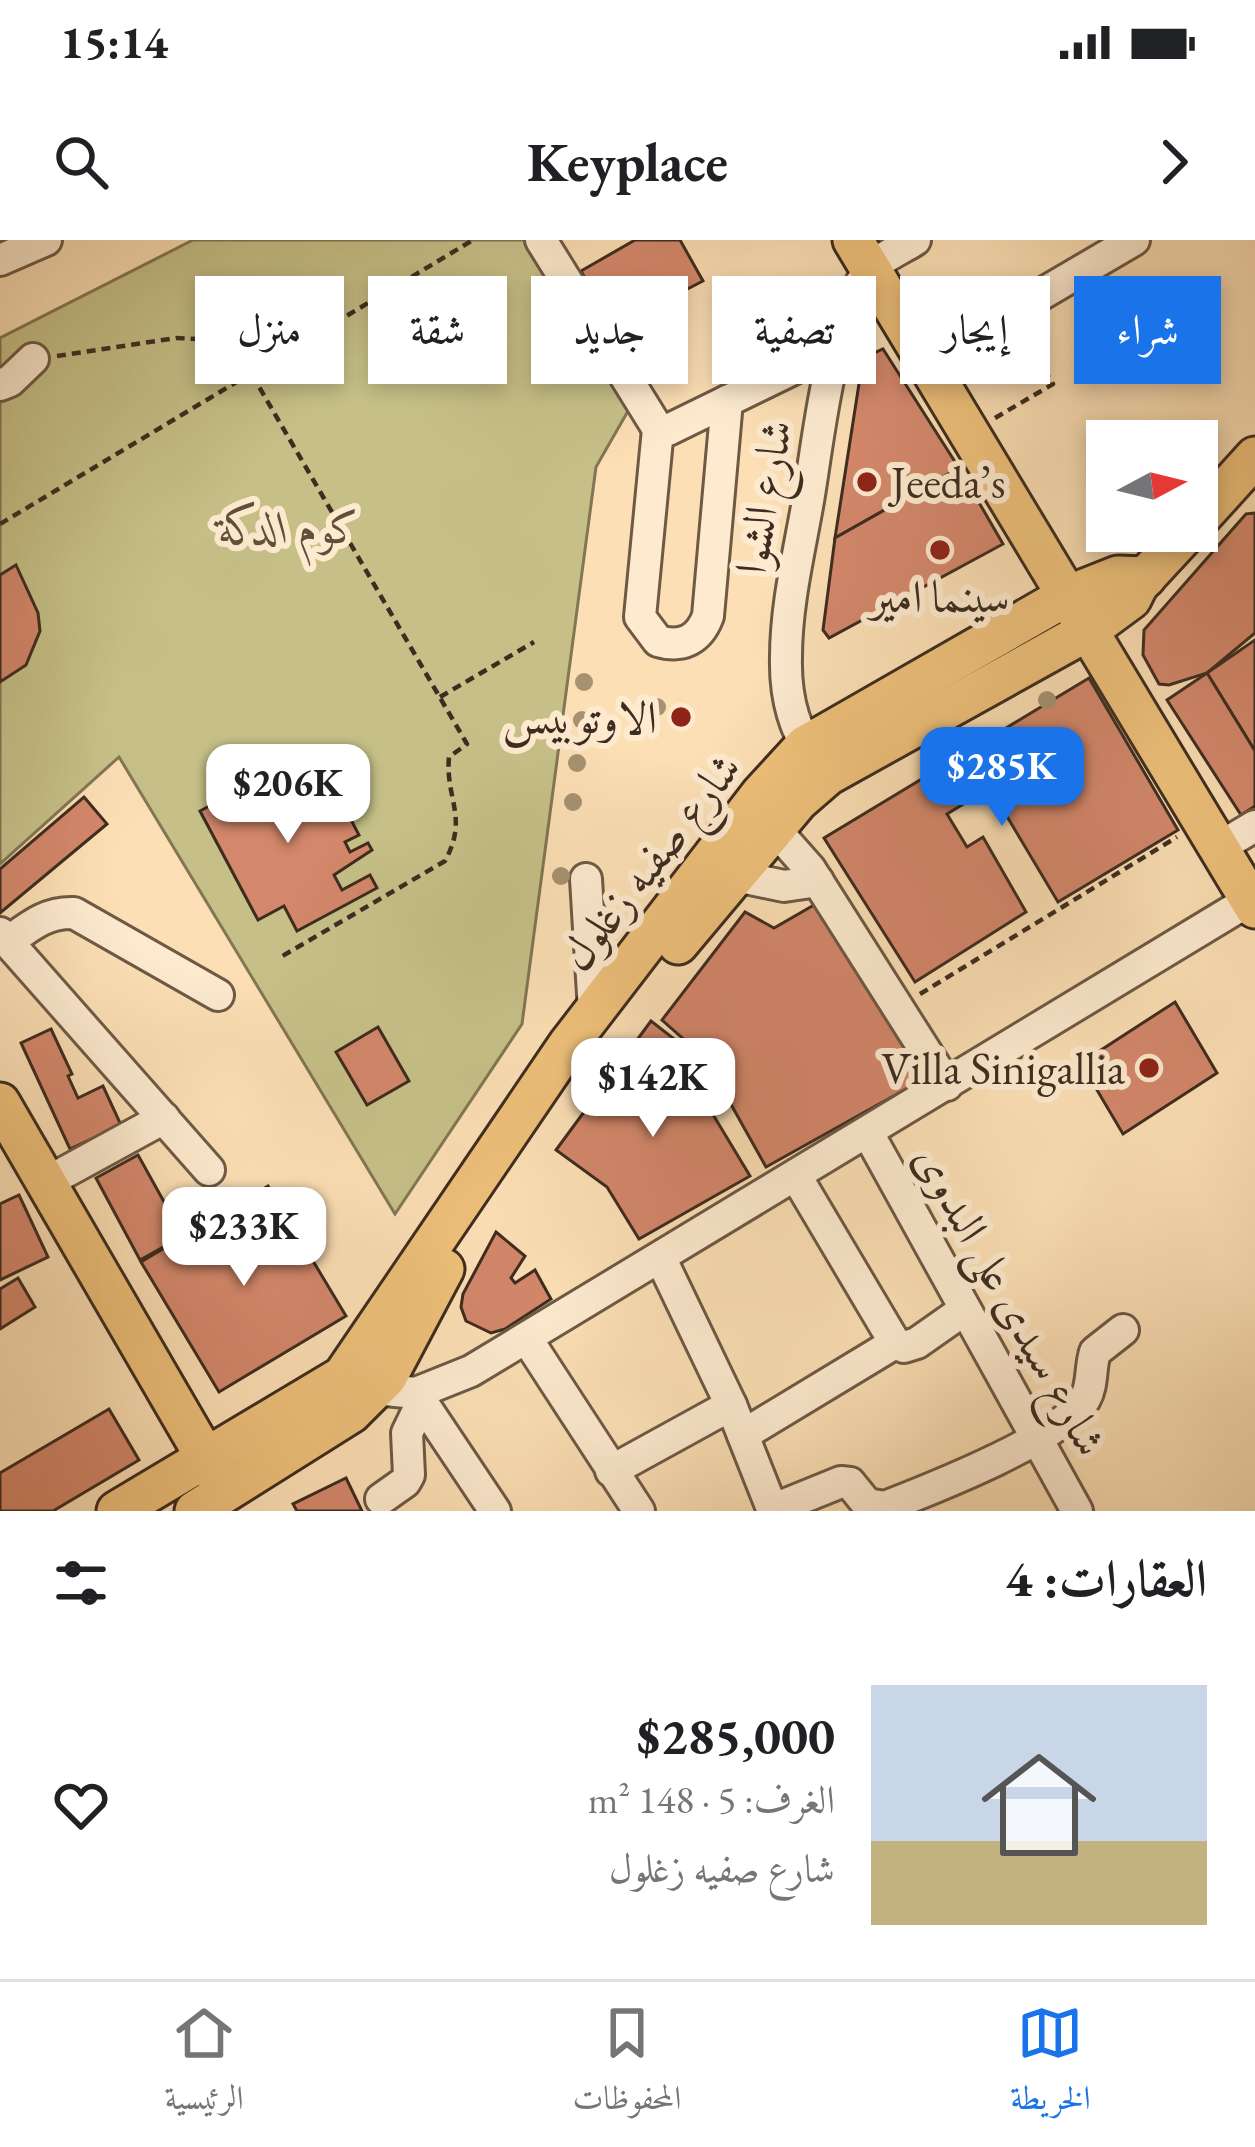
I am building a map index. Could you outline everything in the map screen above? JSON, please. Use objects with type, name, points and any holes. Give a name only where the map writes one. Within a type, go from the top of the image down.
[{"type":"main road","points":[[862,254],[1252,904]]},
{"type":"main road","points":[[1218,498],[1255,458]]},
{"type":"main road","name":"شارع صفيه زغلول","points":[[816,761],[1089,631],[1131,598],[1169,552]]},
{"type":"main road","name":"شارع صفيه زغلول","points":[[220,1505],[352,1413],[359,1383],[498,1144],[816,761],[1065,597],[1118,576],[1146,577]]},
{"type":"main road","name":"شارع صفيه زغلول","points":[[605,1014],[736,876],[756,829]]},
{"type":"main road","points":[[0,1102],[206,1457],[220,1505]]},
{"type":"main road","name":"شارع صفيه زغلول","points":[[117,1511],[206,1457],[359,1383]]},
{"type":"street","points":[[0,260],[46,240]]},
{"type":"street","points":[[541,240],[658,429],[640,617],[658,641],[679,644],[698,635],[707,616],[727,401]]},
{"type":"street","points":[[862,254],[915,240]]},
{"type":"street","points":[[1050,289],[1134,240]]},
{"type":"street","points":[[0,385],[33,359]]},
{"type":"street","points":[[658,429],[668,430],[762,384]]},
{"type":"street","name":"شارع الشوا","points":[[816,761],[790,709],[786,659],[830,384]]},
{"type":"street","points":[[1211,835],[1255,826]]},
{"type":"street","points":[[756,829],[787,843],[818,881],[947,1084]]},
{"type":"street","points":[[736,876],[784,886],[818,881]]},
{"type":"street","points":[[586,879],[605,1014]]},
{"type":"street","points":[[359,1383],[419,1398],[471,1371],[1252,904]]},
{"type":"street","points":[[209,1170],[4,938],[40,919],[74,913],[218,995]]},
{"type":"street","points":[[47,1182],[164,1118]]},
{"type":"street","name":"شارع سيدى على البدوى","points":[[868,1133],[1077,1511]]},
{"type":"street","points":[[796,1176],[896,1342],[904,1347],[917,1343],[964,1310]]},
{"type":"street","points":[[661,1258],[731,1405],[772,1510],[841,1482],[850,1483],[867,1504],[884,1508],[1035,1440],[1082,1403],[1090,1388],[1095,1352],[1123,1330]]},
{"type":"street","points":[[527,1340],[639,1511]]},
{"type":"street","points":[[743,1436],[896,1342]]},
{"type":"street","points":[[378,1495],[405,1482],[409,1475],[407,1433],[419,1398]]},
{"type":"street","points":[[419,1398],[495,1511]]},
{"type":"street","points":[[611,1471],[731,1405]]},
{"type":"path","points":[[344,317],[473,240]]},
{"type":"path","points":[[33,359],[195,339]]},
{"type":"path","points":[[969,433],[1053,384],[1050,380]]},
{"type":"path","points":[[0,524],[233,384]]},
{"type":"path","points":[[257,384],[467,744],[449,758],[459,820],[455,843],[445,861],[279,958]]},
{"type":"path","points":[[440,697],[534,642]]},
{"type":"path","points":[[898,1007],[1211,835]]},
{"type":"green space","name":"كوم الدكة","points":[[193,240],[529,240],[552,276],[531,276],[531,384],[619,384],[632,404],[596,467],[522,1024],[395,1214],[119,757],[0,864],[0,338]]},
{"type":"building","points":[[635,240],[680,240],[703,281],[688,289],[688,276],[584,276],[581,271]]},
{"type":"building","points":[[883,349],[900,376],[900,384],[905,384],[959,468],[835,538],[859,384],[876,384],[876,352]]},
{"type":"building","points":[[959,468],[1003,544],[829,638],[823,630],[835,538]]},
{"type":"building","points":[[1255,513],[1255,633],[1207,673],[1159,684],[1143,655],[1144,630],[1213,552],[1218,552],[1218,546],[1246,514]]},
{"type":"building","points":[[16,565],[38,613],[40,631],[26,665],[0,682],[0,575]]},
{"type":"building","points":[[1255,640],[1255,751],[1207,673]]},
{"type":"building","points":[[1207,673],[1255,751],[1255,806],[1241,815],[1167,700]]},
{"type":"building","points":[[1089,678],[1178,830],[1058,902],[990,788],[947,814],[967,847],[983,837],[1026,912],[915,982],[824,838]]},
{"type":"building","points":[[298,758],[322,803],[338,795],[359,835],[345,842],[350,852],[368,843],[372,850],[334,875],[342,890],[370,875],[377,888],[297,931],[284,906],[258,920],[200,811]]},
{"type":"building","points":[[84,797],[107,824],[0,913],[0,869]]},
{"type":"building","points":[[814,905],[924,1079],[766,1167],[705,1058],[662,1020],[745,912],[774,928]]},
{"type":"building","name":"Villa Sinigallia","points":[[1175,1002],[1217,1073],[1123,1134],[1081,1063]]},
{"type":"building","points":[[651,1021],[678,1042],[662,1066],[703,1098],[750,1176],[639,1239],[607,1187],[556,1150]]},
{"type":"building","points":[[378,1027],[409,1081],[367,1105],[336,1052]]},
{"type":"building","points":[[51,1029],[78,1098],[103,1086],[121,1125],[70,1149],[21,1043]]},
{"type":"building","points":[[138,1155],[183,1236],[140,1260],[96,1178]]},
{"type":"building","points":[[268,1186],[346,1316],[219,1392],[141,1262]]},
{"type":"building","points":[[19,1195],[48,1257],[0,1280],[0,1204]]},
{"type":"building","points":[[496,1232],[525,1256],[511,1278],[515,1283],[535,1270],[551,1299],[491,1333],[466,1321],[461,1307],[463,1294]]},
{"type":"building","points":[[18,1278],[35,1307],[0,1329],[0,1289]]},
{"type":"building","points":[[109,1409],[139,1460],[53,1511],[0,1511],[0,1473]]},
{"type":"building","points":[[346,1478],[362,1511],[297,1511],[293,1504]]},
{"type":"place","name":"Jeeda’s","points":[[867,482]]},
{"type":"place","name":"سينما امير","points":[[940,550]]},
{"type":"place","name":"الاوتوبيس","points":[[681,717]]},
{"type":"place","name":"Villa Sinigallia","points":[[1149,1068]]}]
